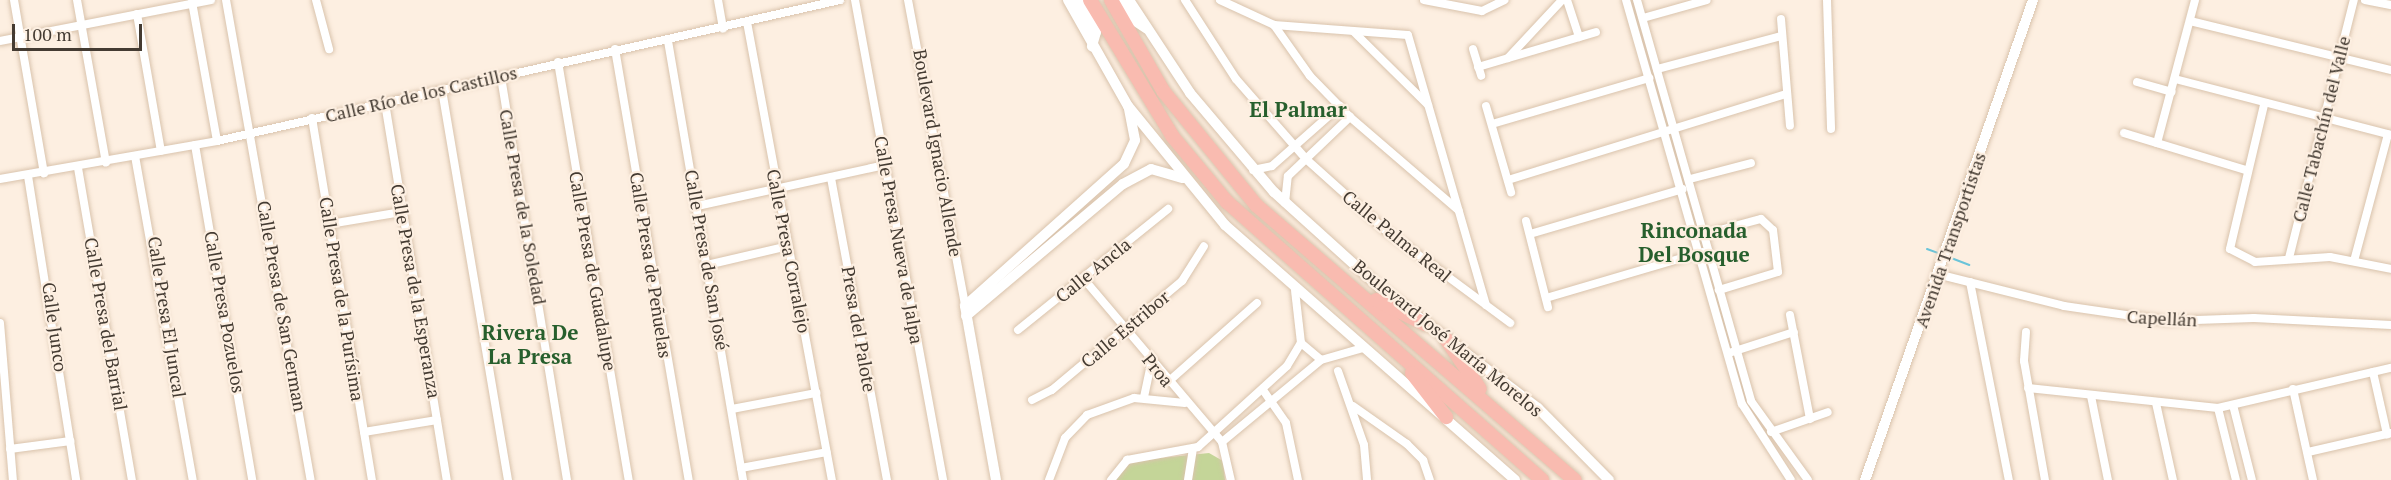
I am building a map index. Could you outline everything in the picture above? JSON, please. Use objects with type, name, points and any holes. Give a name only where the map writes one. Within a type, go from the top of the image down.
[{"type":"main road","points":[[1090,0],[1173,137],[1210,183],[1342,304],[1542,480]]},
{"type":"main road","name":"Boulevard José María Morelos","points":[[1111,0],[1164,92],[1222,168],[1275,223],[1488,401],[1575,480]]},
{"type":"main road","points":[[1353,289],[1425,324]]},
{"type":"main road","points":[[1446,339],[1488,401]]},
{"type":"main road","points":[[1394,350],[1446,417]]},
{"type":"street","points":[[14,0],[44,173]]},
{"type":"street","points":[[76,0],[106,162]]},
{"type":"street","points":[[0,41],[211,0]]},
{"type":"street","name":"Calle Presa de San German","points":[[226,0],[311,480]]},
{"type":"street","points":[[316,0],[329,49]]},
{"type":"street","points":[[718,0],[723,29]]},
{"type":"street","name":"Calle Río de los Castillos","points":[[0,179],[78,168],[217,141],[615,49],[723,29],[840,0]]},
{"type":"street","name":"Calle Presa Nueva de Jalpa","points":[[855,0],[943,480]]},
{"type":"street","name":"Boulevard Ignacio Allende","points":[[908,0],[996,480]]},
{"type":"street","points":[[1068,0],[1128,106],[1183,178],[1295,290],[1446,417],[1515,480]]},
{"type":"street","points":[[1078,0],[1096,32],[1092,46]]},
{"type":"street","points":[[1120,0],[1128,16],[1146,28]]},
{"type":"street","name":"Boulevard José María Morelos","points":[[1130,0],[1146,28],[1253,170],[1285,203],[1425,324],[1538,408],[1609,480]]},
{"type":"street","name":"Calle Palma Real","points":[[1185,0],[1236,79],[1306,159],[1385,230],[1486,305]]},
{"type":"street","name":"Calle Palma Real","points":[[1220,0],[1274,25],[1408,35],[1486,305]]},
{"type":"street","points":[[1424,0],[1482,11],[1506,0]]},
{"type":"street","points":[[1508,58],[1562,0]]},
{"type":"street","points":[[1567,0],[1579,37]]},
{"type":"street","points":[[1626,0],[1683,189],[1745,414],[1791,480]]},
{"type":"street","points":[[1637,0],[1690,178],[1719,290],[1752,401],[1771,432],[1808,480]]},
{"type":"street","points":[[1643,18],[1707,0]]},
{"type":"street","points":[[1827,0],[1831,129]]},
{"type":"street","name":"Avenida Transportistas","points":[[1865,480],[2032,0]]},
{"type":"street","points":[[2157,143],[2194,0]]},
{"type":"street","name":"Calle Tabachín del Valle","points":[[2289,258],[2354,0]]},
{"type":"street","points":[[2366,0],[2391,5]]},
{"type":"street","points":[[192,2],[217,141]]},
{"type":"street","points":[[137,14],[161,151]]},
{"type":"street","points":[[1781,19],[1790,126]]},
{"type":"street","points":[[2190,21],[2391,70]]},
{"type":"street","name":"Calle Presa Corralejo","points":[[747,22],[832,480]]},
{"type":"street","points":[[1274,25],[1350,117],[1459,211]]},
{"type":"street","name":"Calle Palma Real","points":[[1354,32],[1428,105]]},
{"type":"street","points":[[1473,49],[1480,72],[1508,58],[1596,32]]},
{"type":"street","points":[[1657,69],[1781,36]]},
{"type":"street","name":"Calle Presa de San José","points":[[668,41],[743,480]]},
{"type":"street","name":"Calle Presa de Peñuelas","points":[[615,49],[689,480]]},
{"type":"street","name":"Calle Presa de Guadalupe","points":[[558,62],[629,480]]},
{"type":"street","name":"Calle Presa de la Soledad","points":[[501,77],[567,480]]},
{"type":"street","points":[[1492,124],[1649,78]]},
{"type":"street","points":[[2175,79],[2264,105],[2389,134],[2354,261]]},
{"type":"street","points":[[2137,82],[2172,92]]},
{"type":"street","points":[[442,90],[508,480]]},
{"type":"street","points":[[1508,180],[1786,94]]},
{"type":"street","name":"Calle Presa de la Esperanza","points":[[385,103],[447,480]]},
{"type":"street","points":[[2264,105],[2228,244],[2233,253],[2254,262],[2289,258],[2354,261],[2391,269]]},
{"type":"street","points":[[965,311],[1124,164],[1136,140],[1128,106]]},
{"type":"street","points":[[1253,170],[1268,168],[1340,106]]},
{"type":"street","points":[[1486,106],[1511,192]]},
{"type":"street","points":[[1285,203],[1286,180],[1350,117]]},
{"type":"street","name":"Calle Presa de la Purísima","points":[[312,118],[372,480]]},
{"type":"street","points":[[2124,133],[2246,170]]},
{"type":"street","name":"Calle Presa Pozuelos","points":[[195,144],[252,480]]},
{"type":"street","name":"Calle Presa El Juncal","points":[[135,156],[193,480]]},
{"type":"street","points":[[1690,178],[1751,163]]},
{"type":"street","points":[[697,206],[885,165]]},
{"type":"street","name":"Calle Presa del Barrial","points":[[78,168],[132,480]]},
{"type":"street","points":[[965,311],[1123,184],[1151,169],[1183,178]]},
{"type":"street","name":"Calle Junco","points":[[28,176],[76,480]]},
{"type":"street","name":"Presa del Palote","points":[[831,178],[887,480]]},
{"type":"street","points":[[1530,234],[1683,189]]},
{"type":"street","name":"Calle Ancla","points":[[1018,330],[1168,209]]},
{"type":"street","points":[[330,224],[402,212]]},
{"type":"street","points":[[1705,234],[1761,219],[1773,230],[1778,272],[1719,290]]},
{"type":"street","points":[[1526,220],[1547,302],[1708,250]]},
{"type":"street","points":[[707,265],[788,246]]},
{"type":"street","name":"Calle Estribor","points":[[1032,400],[1052,390],[1193,270],[1204,246]]},
{"type":"street","name":"Capellán","points":[[1938,270],[1970,282],[2064,306],[2167,321],[2254,318],[2391,325]]},
{"type":"street","name":"Proa","points":[[1083,278],[1151,363],[1222,442]]},
{"type":"street","points":[[1970,282],[2009,480]]},
{"type":"street","points":[[1295,290],[1301,343],[1321,360]]},
{"type":"street","points":[[1168,382],[1257,303]]},
{"type":"street","points":[[1486,305],[1510,323]]},
{"type":"street","points":[[1790,315],[1810,419]]},
{"type":"street","points":[[0,323],[12,480]]},
{"type":"street","points":[[1727,354],[1794,332]]},
{"type":"street","points":[[2026,332],[2028,388],[2045,480]]},
{"type":"street","points":[[1111,480],[1127,460],[1193,450],[1263,390],[1301,343]]},
{"type":"street","points":[[1231,480],[1222,442],[1321,360],[1364,348]]},
{"type":"street","points":[[1144,397],[1151,363]]},
{"type":"street","points":[[2028,388],[2218,408],[2390,368]]},
{"type":"street","points":[[1338,370],[1353,406],[1367,480]]},
{"type":"street","points":[[2308,452],[2389,433],[2373,372]]},
{"type":"street","points":[[2293,389],[2313,480]]},
{"type":"street","points":[[1263,390],[1291,436],[1298,480]]},
{"type":"street","points":[[732,409],[816,393]]},
{"type":"street","points":[[2091,396],[2108,480]]},
{"type":"street","points":[[1049,480],[1056,453],[1074,424],[1102,407],[1144,397],[1185,403]]},
{"type":"street","points":[[2156,403],[2173,480]]},
{"type":"street","points":[[2233,405],[2252,480]]},
{"type":"street","points":[[1353,406],[1407,444],[1423,460],[1430,480]]},
{"type":"street","points":[[2218,408],[2236,480]]},
{"type":"street","points":[[1771,432],[1828,412]]},
{"type":"street","points":[[364,432],[437,420]]},
{"type":"street","points":[[10,449],[70,441]]},
{"type":"street","points":[[1188,480],[1193,450]]},
{"type":"street","points":[[741,468],[827,452]]},
{"type":"green space","points":[[1209,453],[1223,461],[1225,480],[1115,480],[1132,461]]},
{"type":"waterway","points":[[1927,249],[1941,254]]},
{"type":"waterway","points":[[1946,256],[1969,265]]},
{"type":"district","name":"El Palmar","points":[[1298,109]]},
{"type":"district","name":"Rinconada Del Bosque","points":[[1694,242]]},
{"type":"district","name":"Rivera De La Presa","points":[[530,344]]}]
